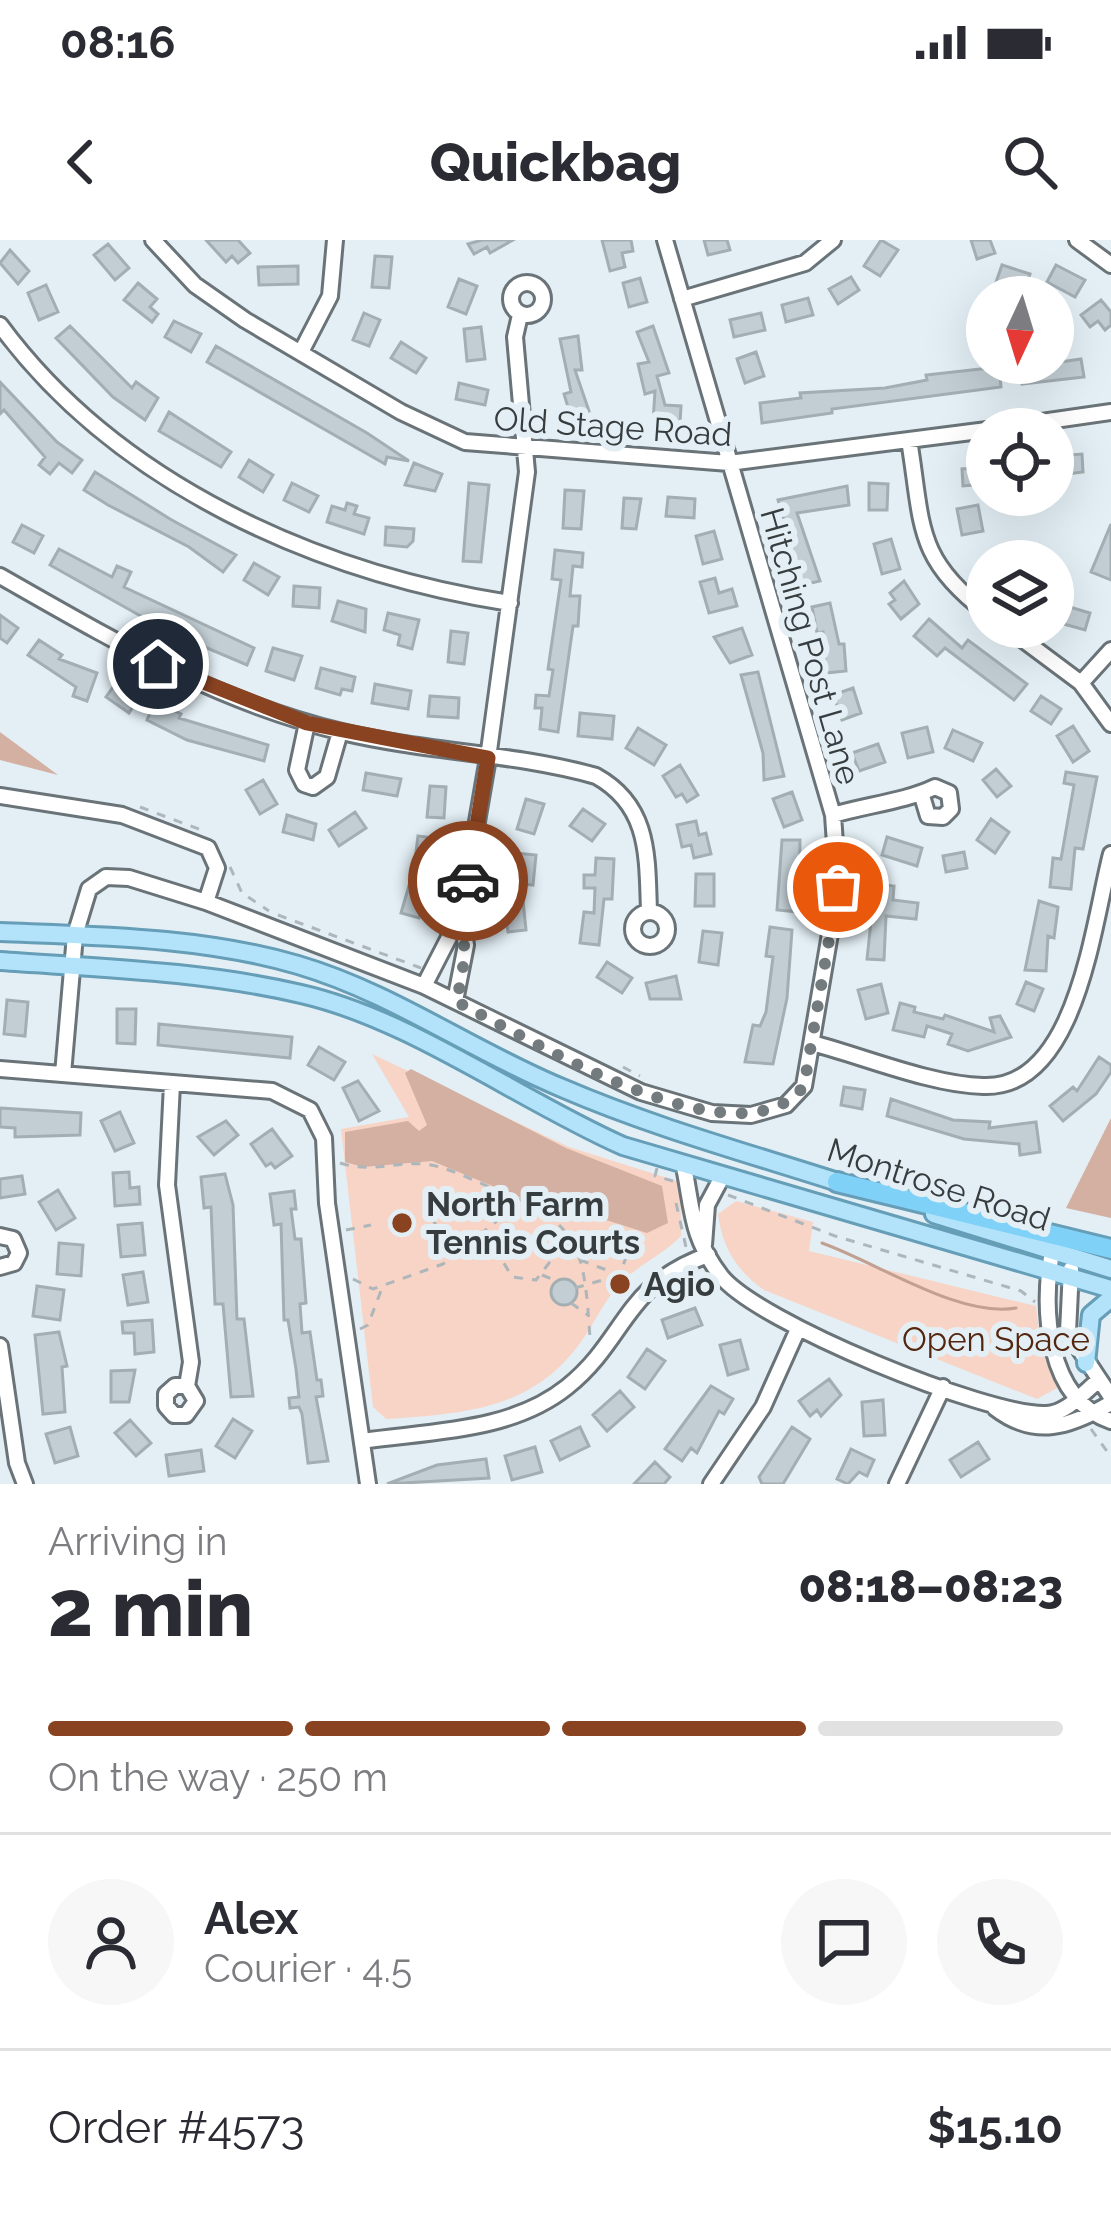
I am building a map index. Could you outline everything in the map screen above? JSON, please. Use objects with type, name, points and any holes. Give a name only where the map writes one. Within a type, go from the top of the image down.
[{"type":"highway","points":[[837,1182],[1111,1249]]},
{"type":"main road","name":"Montrose Road","points":[[0,932],[226,948],[298,965],[362,988],[558,1087],[678,1134],[1052,1252],[1071,1268],[1111,1288]]},
{"type":"main road","name":"Montrose Road","points":[[0,961],[71,965],[302,994],[411,1038],[553,1115],[681,1175],[1048,1271],[1111,1269]]},
{"type":"main road","points":[[1086,1363],[1091,1315],[1111,1298]]},
{"type":"street","name":"Old Stage Road","points":[[153,240],[195,286],[450,436],[526,451],[729,463],[966,432]]},
{"type":"street","points":[[301,352],[330,296],[335,240]]},
{"type":"street","name":"Hitching Post Lane","points":[[62,1075],[75,935],[89,889],[106,877],[129,878],[206,902],[424,986],[640,1092],[712,1114],[752,1114],[786,1105],[804,1086],[838,887],[833,815],[665,240]]},
{"type":"street","points":[[682,298],[805,263],[833,240]]},
{"type":"street","points":[[1076,240],[1111,265]]},
{"type":"street","points":[[424,986],[461,914],[488,758],[526,451],[515,337],[520,315]]},
{"type":"street","points":[[1,328],[42,379],[103,433],[256,526],[362,571],[510,602]]},
{"type":"street","name":"Old Stage Road","points":[[1074,417],[1111,412]]},
{"type":"street","points":[[909,440],[930,554],[951,586],[966,597]]},
{"type":"street","points":[[0,576],[150,660],[307,723],[572,769],[616,788],[644,828],[649,911]]},
{"type":"street","points":[[1034,648],[1081,683],[1111,724]]},
{"type":"street","points":[[1081,683],[1111,650]]},
{"type":"street","points":[[307,723],[297,770],[304,784],[313,787],[328,777],[340,732]]},
{"type":"street","points":[[0,796],[122,815],[181,834],[208,848],[217,868],[206,902]]},
{"type":"street","points":[[833,815],[890,798],[922,796]]},
{"type":"street","points":[[812,1042],[977,1087],[1013,1082],[1037,1068],[1066,1024],[1111,854]]},
{"type":"street","points":[[455,1001],[466,945],[461,914]]},
{"type":"street","points":[[0,1069],[272,1091],[295,1098],[316,1117],[324,1138],[327,1203],[368,1484]]},
{"type":"street","points":[[172,1084],[167,1185],[191,1362],[187,1386]]},
{"type":"street","points":[[681,1175],[693,1235],[750,1304],[798,1329],[991,1405],[1052,1414],[1099,1380]]},
{"type":"street","points":[[706,1250],[711,1193],[722,1186]]},
{"type":"street","points":[[0,1236],[13,1239],[19,1253],[10,1266],[0,1267]]},
{"type":"street","points":[[362,1441],[499,1421],[533,1410],[589,1366],[649,1286],[706,1250]]},
{"type":"street","points":[[1052,1252],[1048,1271],[1052,1346],[1092,1414],[1111,1421]]},
{"type":"street","points":[[991,1405],[1012,1421],[1063,1428],[1111,1400],[1068,1332],[1071,1268]]},
{"type":"street","points":[[711,1484],[763,1407],[798,1329]]},
{"type":"street","points":[[0,1346],[17,1463],[26,1484]]},
{"type":"street","points":[[898,1484],[943,1387]]},
{"type":"path","points":[[340,1163],[363,1170],[430,1165],[534,1204],[562,1223],[586,1285],[590,1338]]},
{"type":"path","points":[[656,1175],[666,1179],[681,1175]]},
{"type":"path","points":[[666,1179],[686,1247]]},
{"type":"path","points":[[722,1186],[1021,1291],[1038,1311]]},
{"type":"path","points":[[507,1213],[508,1194]]},
{"type":"path","points":[[353,1279],[368,1288],[383,1286],[454,1258],[507,1213],[534,1204]]},
{"type":"path","points":[[433,1220],[454,1258]]},
{"type":"path","points":[[346,1230],[371,1226]]},
{"type":"path","points":[[484,1230],[512,1277],[536,1280],[556,1254],[576,1251]]},
{"type":"path","points":[[620,1275],[626,1257]]},
{"type":"path","points":[[578,1259],[632,1281]]},
{"type":"path","points":[[541,1274],[556,1281]]},
{"type":"path","points":[[575,1288],[620,1275]]},
{"type":"path","points":[[360,1329],[368,1324],[383,1286]]},
{"type":"path","points":[[571,1303],[588,1315]]},
{"type":"green space","points":[[372,1054],[569,1147],[680,1182],[681,1236],[616,1288],[580,1344],[555,1371],[512,1398],[464,1411],[386,1419],[373,1407],[341,1129],[409,1117]]},
{"type":"green space","name":"Open Space","points":[[736,1201],[813,1222],[809,1251],[1036,1306],[1041,1348],[1059,1387],[1037,1399],[764,1290],[739,1266],[723,1237],[718,1214]]},
{"type":"shaded area","points":[[0,732],[58,775],[0,760]]},
{"type":"shaded area","points":[[411,1069],[566,1148],[662,1186],[668,1223],[647,1233],[600,1218],[565,1216],[432,1161],[363,1167],[345,1162],[345,1132],[408,1121],[419,1131],[427,1125],[405,1073]]},
{"type":"shaded area","points":[[1111,1118],[1111,1218],[1066,1208]]},
{"type":"building","points":[[206,240],[238,240],[250,253],[238,263],[232,256],[226,262]]},
{"type":"building","points":[[513,240],[490,253],[487,247],[474,254],[468,244]]},
{"type":"building","points":[[602,240],[631,240],[633,251],[622,253],[625,267],[610,271]]},
{"type":"building","points":[[704,240],[727,240],[730,250],[708,255]]},
{"type":"building","points":[[881,240],[898,250],[880,276],[864,266]]},
{"type":"building","points":[[971,240],[990,240],[995,253],[977,259]]},
{"type":"building","points":[[108,244],[129,268],[115,280],[94,255]]},
{"type":"building","points":[[10,250],[29,271],[18,284],[0,263]]},
{"type":"building","points":[[375,256],[392,257],[389,288],[372,287]]},
{"type":"building","points":[[1002,265],[1030,274],[1029,276],[998,276]]},
{"type":"building","points":[[1056,265],[1085,280],[1075,297],[1074,276],[1050,276]]},
{"type":"building","points":[[298,266],[298,284],[259,285],[258,267]]},
{"type":"building","points":[[851,277],[859,290],[838,304],[829,289]]},
{"type":"building","points":[[640,278],[647,302],[629,307],[623,283]]},
{"type":"building","points":[[459,279],[477,286],[466,314],[448,307]]},
{"type":"building","points":[[138,283],[157,299],[150,307],[158,314],[152,322],[124,300]]},
{"type":"building","points":[[46,285],[58,312],[39,320],[28,293]]},
{"type":"building","points":[[808,298],[813,315],[786,322],[782,305]]},
{"type":"building","points":[[1101,300],[1111,312],[1111,325],[1105,330],[1098,321],[1090,327],[1081,315]]},
{"type":"building","points":[[364,313],[380,320],[369,346],[353,340]]},
{"type":"building","points":[[761,313],[765,330],[734,337],[730,320]]},
{"type":"building","points":[[174,321],[201,334],[191,352],[165,337]]},
{"type":"building","points":[[70,326],[132,388],[136,382],[158,398],[145,420],[113,397],[56,338]]},
{"type":"building","points":[[653,326],[669,373],[657,376],[665,405],[681,406],[680,423],[653,422],[655,391],[645,394],[638,364],[649,362],[637,332]]},
{"type":"building","points":[[481,327],[485,359],[467,361],[464,329]]},
{"type":"building","points":[[578,336],[582,370],[575,370],[589,411],[571,417],[564,394],[571,392],[560,339]]},
{"type":"building","points":[[401,342],[426,358],[416,373],[391,358]]},
{"type":"building","points":[[216,346],[409,461],[387,457],[385,464],[207,362]]},
{"type":"building","points":[[756,352],[764,376],[745,383],[737,359]]},
{"type":"building","points":[[1081,359],[1084,377],[1074,378],[1074,360]]},
{"type":"building","points":[[966,371],[966,384],[1001,387],[762,423],[760,403],[801,398],[800,393],[885,388],[927,380],[926,375]]},
{"type":"building","points":[[0,382],[57,442],[82,460],[72,473],[59,463],[50,474],[39,465],[45,457],[4,410],[0,414]]},
{"type":"building","points":[[459,383],[488,390],[485,405],[456,399]]},
{"type":"building","points":[[169,412],[231,452],[221,467],[159,431]]},
{"type":"building","points":[[1082,454],[1083,472],[1074,473],[1074,455]]},
{"type":"building","points":[[249,460],[273,475],[263,492],[239,477]]},
{"type":"building","points":[[414,463],[442,474],[435,491],[405,485]]},
{"type":"building","points":[[95,472],[236,555],[223,572],[189,547],[108,505],[84,490]]},
{"type":"building","points":[[292,483],[318,496],[309,512],[284,500]]},
{"type":"building","points":[[469,483],[489,485],[481,562],[463,561]]},
{"type":"building","points":[[869,483],[888,484],[887,510],[869,510]]},
{"type":"building","points":[[847,486],[849,505],[797,513],[820,581],[803,585],[778,500]]},
{"type":"building","points":[[565,490],[584,491],[581,529],[563,528]]},
{"type":"building","points":[[668,497],[695,499],[694,518],[666,516]]},
{"type":"building","points":[[624,498],[641,499],[636,529],[622,528]]},
{"type":"building","points":[[347,503],[357,506],[354,514],[369,518],[364,534],[327,522],[332,506],[345,510]]},
{"type":"building","points":[[966,507],[966,516],[980,516],[983,531],[962,535],[957,509]]},
{"type":"building","points":[[1111,524],[1111,580],[1091,572]]},
{"type":"building","points":[[22,525],[43,536],[34,553],[13,542]]},
{"type":"building","points":[[386,527],[414,529],[413,541],[407,547],[385,545]]},
{"type":"building","points":[[714,531],[722,559],[703,564],[696,536]]},
{"type":"building","points":[[891,539],[900,569],[882,574],[874,544]]},
{"type":"building","points":[[59,549],[112,577],[117,566],[131,572],[124,587],[254,648],[247,665],[169,632],[50,565]]},
{"type":"building","points":[[555,550],[583,553],[582,567],[573,566],[570,596],[580,596],[578,626],[573,626],[558,732],[540,729],[542,708],[535,708],[536,695],[549,696],[553,670],[548,669],[561,580],[552,579]]},
{"type":"building","points":[[254,563],[279,577],[268,595],[244,580]]},
{"type":"building","points":[[715,578],[719,593],[732,589],[737,606],[709,613],[700,582]]},
{"type":"building","points":[[904,581],[919,604],[901,619],[889,604],[895,600],[890,593]]},
{"type":"building","points":[[294,586],[320,588],[319,608],[293,606]]},
{"type":"building","points":[[338,601],[366,609],[365,632],[332,621]]},
{"type":"building","points":[[830,603],[839,644],[844,644],[846,671],[826,673],[823,632],[817,633],[812,607]]},
{"type":"building","points":[[1074,608],[1090,613],[1085,630],[1074,627]]},
{"type":"building","points":[[388,613],[419,620],[412,649],[398,645],[400,635],[384,630]]},
{"type":"building","points":[[0,615],[18,628],[7,643],[0,638]]},
{"type":"building","points":[[929,619],[962,648],[966,643],[966,648],[979,648],[1027,684],[1014,700],[945,648],[937,656],[914,636]]},
{"type":"building","points":[[742,628],[752,655],[730,663],[714,637]]},
{"type":"building","points":[[451,631],[468,633],[464,664],[448,662]]},
{"type":"building","points":[[39,640],[62,655],[59,659],[97,673],[87,701],[73,696],[76,687],[28,655]]},
{"type":"building","points":[[273,648],[302,656],[294,680],[266,671]]},
{"type":"building","points":[[321,668],[355,677],[352,691],[342,689],[340,695],[316,688]]},
{"type":"building","points":[[758,672],[784,776],[764,780],[763,753],[741,675]]},
{"type":"building","points":[[116,683],[138,698],[129,713],[106,697]]},
{"type":"building","points":[[375,684],[411,691],[408,709],[372,703]]},
{"type":"building","points":[[853,688],[861,713],[842,720],[833,695]]},
{"type":"building","points":[[430,696],[459,698],[458,718],[428,716]]},
{"type":"building","points":[[1041,696],[1061,709],[1051,724],[1031,711]]},
{"type":"building","points":[[155,702],[181,714],[179,718],[268,745],[264,761],[187,740],[147,720]]},
{"type":"building","points":[[580,713],[614,716],[612,739],[578,736]]},
{"type":"building","points":[[1073,726],[1089,751],[1073,762],[1057,736]]},
{"type":"building","points":[[927,727],[933,752],[908,758],[902,733]]},
{"type":"building","points":[[638,728],[666,745],[654,765],[626,748]]},
{"type":"building","points":[[953,730],[982,743],[973,761],[945,748]]},
{"type":"building","points":[[878,744],[885,762],[859,771],[852,753]]},
{"type":"building","points":[[680,765],[698,795],[687,802],[682,794],[676,797],[663,776]]},
{"type":"building","points":[[996,769],[1011,786],[997,797],[983,780]]},
{"type":"building","points":[[1066,772],[1097,777],[1083,849],[1075,848],[1071,889],[1050,887],[1053,858],[1061,859],[1074,785],[1064,783]]},
{"type":"building","points":[[366,773],[401,779],[397,796],[363,790]]},
{"type":"building","points":[[263,780],[277,804],[260,814],[246,790]]},
{"type":"building","points":[[430,786],[446,787],[444,818],[427,817]]},
{"type":"building","points":[[792,792],[802,820],[784,827],[773,799]]},
{"type":"building","points":[[526,799],[544,804],[534,834],[517,829]]},
{"type":"building","points":[[583,809],[605,824],[592,841],[570,826]]},
{"type":"building","points":[[355,812],[366,828],[339,846],[329,830]]},
{"type":"building","points":[[287,815],[316,824],[313,840],[283,832]]},
{"type":"building","points":[[991,819],[1009,832],[995,853],[977,840]]},
{"type":"building","points":[[696,821],[699,835],[706,833],[711,854],[694,858],[691,845],[682,847],[677,825]]},
{"type":"building","points":[[418,836],[434,838],[430,870],[414,868]]},
{"type":"building","points":[[887,837],[922,848],[917,866],[882,855]]},
{"type":"building","points":[[782,840],[800,840],[799,912],[777,910]]},
{"type":"building","points":[[964,852],[967,868],[946,872],[943,856]]},
{"type":"building","points":[[515,853],[536,855],[533,885],[512,883]]},
{"type":"building","points":[[596,858],[614,859],[612,899],[604,899],[599,945],[580,943],[584,912],[594,913],[595,888],[584,888],[584,875],[595,875]]},
{"type":"building","points":[[696,874],[714,874],[714,906],[695,906]]},
{"type":"building","points":[[410,882],[428,887],[419,918],[401,913]]},
{"type":"building","points":[[875,884],[894,886],[893,900],[918,903],[916,919],[886,916],[884,960],[867,959]]},
{"type":"building","points":[[523,901],[526,930],[508,932],[505,909]]},
{"type":"building","points":[[1039,901],[1058,907],[1054,938],[1048,936],[1046,971],[1025,970]]},
{"type":"building","points":[[770,927],[792,930],[787,998],[773,1064],[745,1062],[753,1025],[760,1026],[766,1012],[773,957],[766,956]]},
{"type":"building","points":[[703,931],[722,933],[718,965],[699,962]]},
{"type":"building","points":[[607,962],[632,978],[622,993],[597,977]]},
{"type":"building","points":[[676,976],[681,999],[650,999],[646,983]]},
{"type":"building","points":[[1026,982],[1043,989],[1034,1011],[1017,1004]]},
{"type":"building","points":[[881,984],[888,1013],[866,1019],[858,990]]},
{"type":"building","points":[[7,1000],[28,1002],[25,1036],[4,1034]]},
{"type":"building","points":[[900,1003],[915,1007],[914,1012],[943,1019],[945,1015],[994,1032],[990,1018],[1000,1016],[1011,1037],[968,1051],[948,1044],[952,1034],[927,1026],[924,1037],[893,1030]]},
{"type":"building","points":[[117,1009],[136,1009],[135,1044],[117,1043]]},
{"type":"building","points":[[159,1024],[292,1037],[290,1058],[158,1045]]},
{"type":"building","points":[[319,1047],[345,1062],[334,1080],[308,1065]]},
{"type":"building","points":[[1099,1057],[1111,1065],[1111,1072],[1096,1094],[1063,1121],[1050,1106],[1073,1087],[1077,1091]]},
{"type":"building","points":[[358,1081],[379,1111],[359,1121],[343,1088]]},
{"type":"building","points":[[844,1087],[865,1090],[862,1109],[841,1105]]},
{"type":"building","points":[[891,1099],[953,1120],[990,1122],[989,1128],[1036,1122],[1040,1152],[1020,1155],[1019,1144],[964,1139],[887,1116]]},
{"type":"building","points":[[0,1108],[81,1113],[80,1135],[15,1137],[15,1128],[0,1127]]},
{"type":"building","points":[[120,1112],[134,1143],[115,1151],[101,1121]]},
{"type":"building","points":[[226,1121],[238,1135],[214,1155],[198,1137]]},
{"type":"building","points":[[272,1129],[292,1156],[275,1168],[271,1163],[266,1166],[251,1144]]},
{"type":"building","points":[[129,1172],[130,1188],[139,1187],[140,1204],[115,1206],[113,1173]]},
{"type":"building","points":[[225,1174],[233,1205],[237,1319],[244,1319],[253,1396],[231,1397],[223,1304],[215,1304],[211,1207],[204,1208],[201,1177]]},
{"type":"building","points":[[22,1176],[25,1194],[0,1198],[0,1179]]},
{"type":"building","points":[[58,1190],[75,1218],[56,1230],[39,1202]]},
{"type":"building","points":[[294,1191],[296,1209],[291,1209],[295,1239],[301,1239],[306,1303],[300,1304],[302,1333],[310,1332],[317,1380],[321,1380],[323,1396],[316,1397],[328,1461],[308,1463],[302,1414],[299,1407],[290,1408],[289,1398],[299,1397],[288,1320],[284,1320],[281,1224],[274,1225],[270,1194]]},
{"type":"building","points":[[142,1223],[145,1255],[121,1257],[118,1225]]},
{"type":"building","points":[[59,1243],[83,1245],[81,1276],[57,1274]]},
{"type":"building","points":[[143,1272],[148,1302],[128,1305],[123,1275]]},
{"type":"building","points":[[564,1279],[577,1292],[564,1305],[551,1292]]},
{"type":"building","points":[[37,1286],[64,1290],[60,1320],[33,1316]]},
{"type":"building","points":[[695,1308],[702,1325],[668,1338],[662,1320]]},
{"type":"building","points":[[152,1320],[154,1352],[135,1354],[134,1333],[123,1333],[122,1322]]},
{"type":"building","points":[[59,1332],[67,1366],[62,1367],[65,1412],[43,1414],[35,1335]]},
{"type":"building","points":[[740,1340],[748,1369],[728,1375],[720,1345]]},
{"type":"building","points":[[647,1349],[665,1361],[645,1389],[628,1377]]},
{"type":"building","points":[[135,1370],[129,1402],[111,1402],[111,1371]]},
{"type":"building","points":[[829,1379],[841,1395],[821,1416],[817,1410],[810,1416],[799,1401]]},
{"type":"building","points":[[711,1386],[733,1399],[724,1414],[719,1411],[697,1453],[691,1448],[682,1461],[665,1449]]},
{"type":"building","points":[[620,1391],[634,1407],[607,1431],[593,1415]]},
{"type":"building","points":[[883,1400],[885,1435],[864,1436],[862,1402]]},
{"type":"building","points":[[233,1419],[252,1431],[235,1458],[216,1446]]},
{"type":"building","points":[[130,1420],[151,1443],[136,1456],[115,1433]]},
{"type":"building","points":[[70,1427],[78,1456],[55,1463],[46,1434]]},
{"type":"building","points":[[580,1427],[589,1446],[560,1460],[551,1441]]},
{"type":"building","points":[[792,1427],[810,1439],[783,1484],[762,1484],[759,1477]]},
{"type":"building","points":[[978,1442],[989,1459],[961,1477],[950,1460]]},
{"type":"building","points":[[535,1447],[542,1472],[512,1480],[505,1456]]},
{"type":"building","points":[[851,1449],[874,1460],[867,1476],[859,1472],[848,1484],[837,1479]]},
{"type":"building","points":[[201,1450],[204,1471],[169,1476],[166,1455]]},
{"type":"building","points":[[486,1459],[489,1478],[387,1484],[437,1465]]},
{"type":"building","points":[[655,1462],[670,1477],[664,1484],[634,1484]]},
{"type":"waterway","points":[[822,1243],[944,1297],[994,1309],[1016,1308]]},
{"type":"way so far","points":[[468,881],[461,914],[466,945],[455,1001],[640,1092],[712,1114],[752,1114],[786,1105],[804,1086],[838,887]]},
{"type":"place","name":"North Farm Tennis Courts","points":[[402,1223]]},
{"type":"place","name":"Agio","points":[[620,1284]]},
{"type":"route","points":[[158,664],[307,723],[488,758],[468,881]]}]
